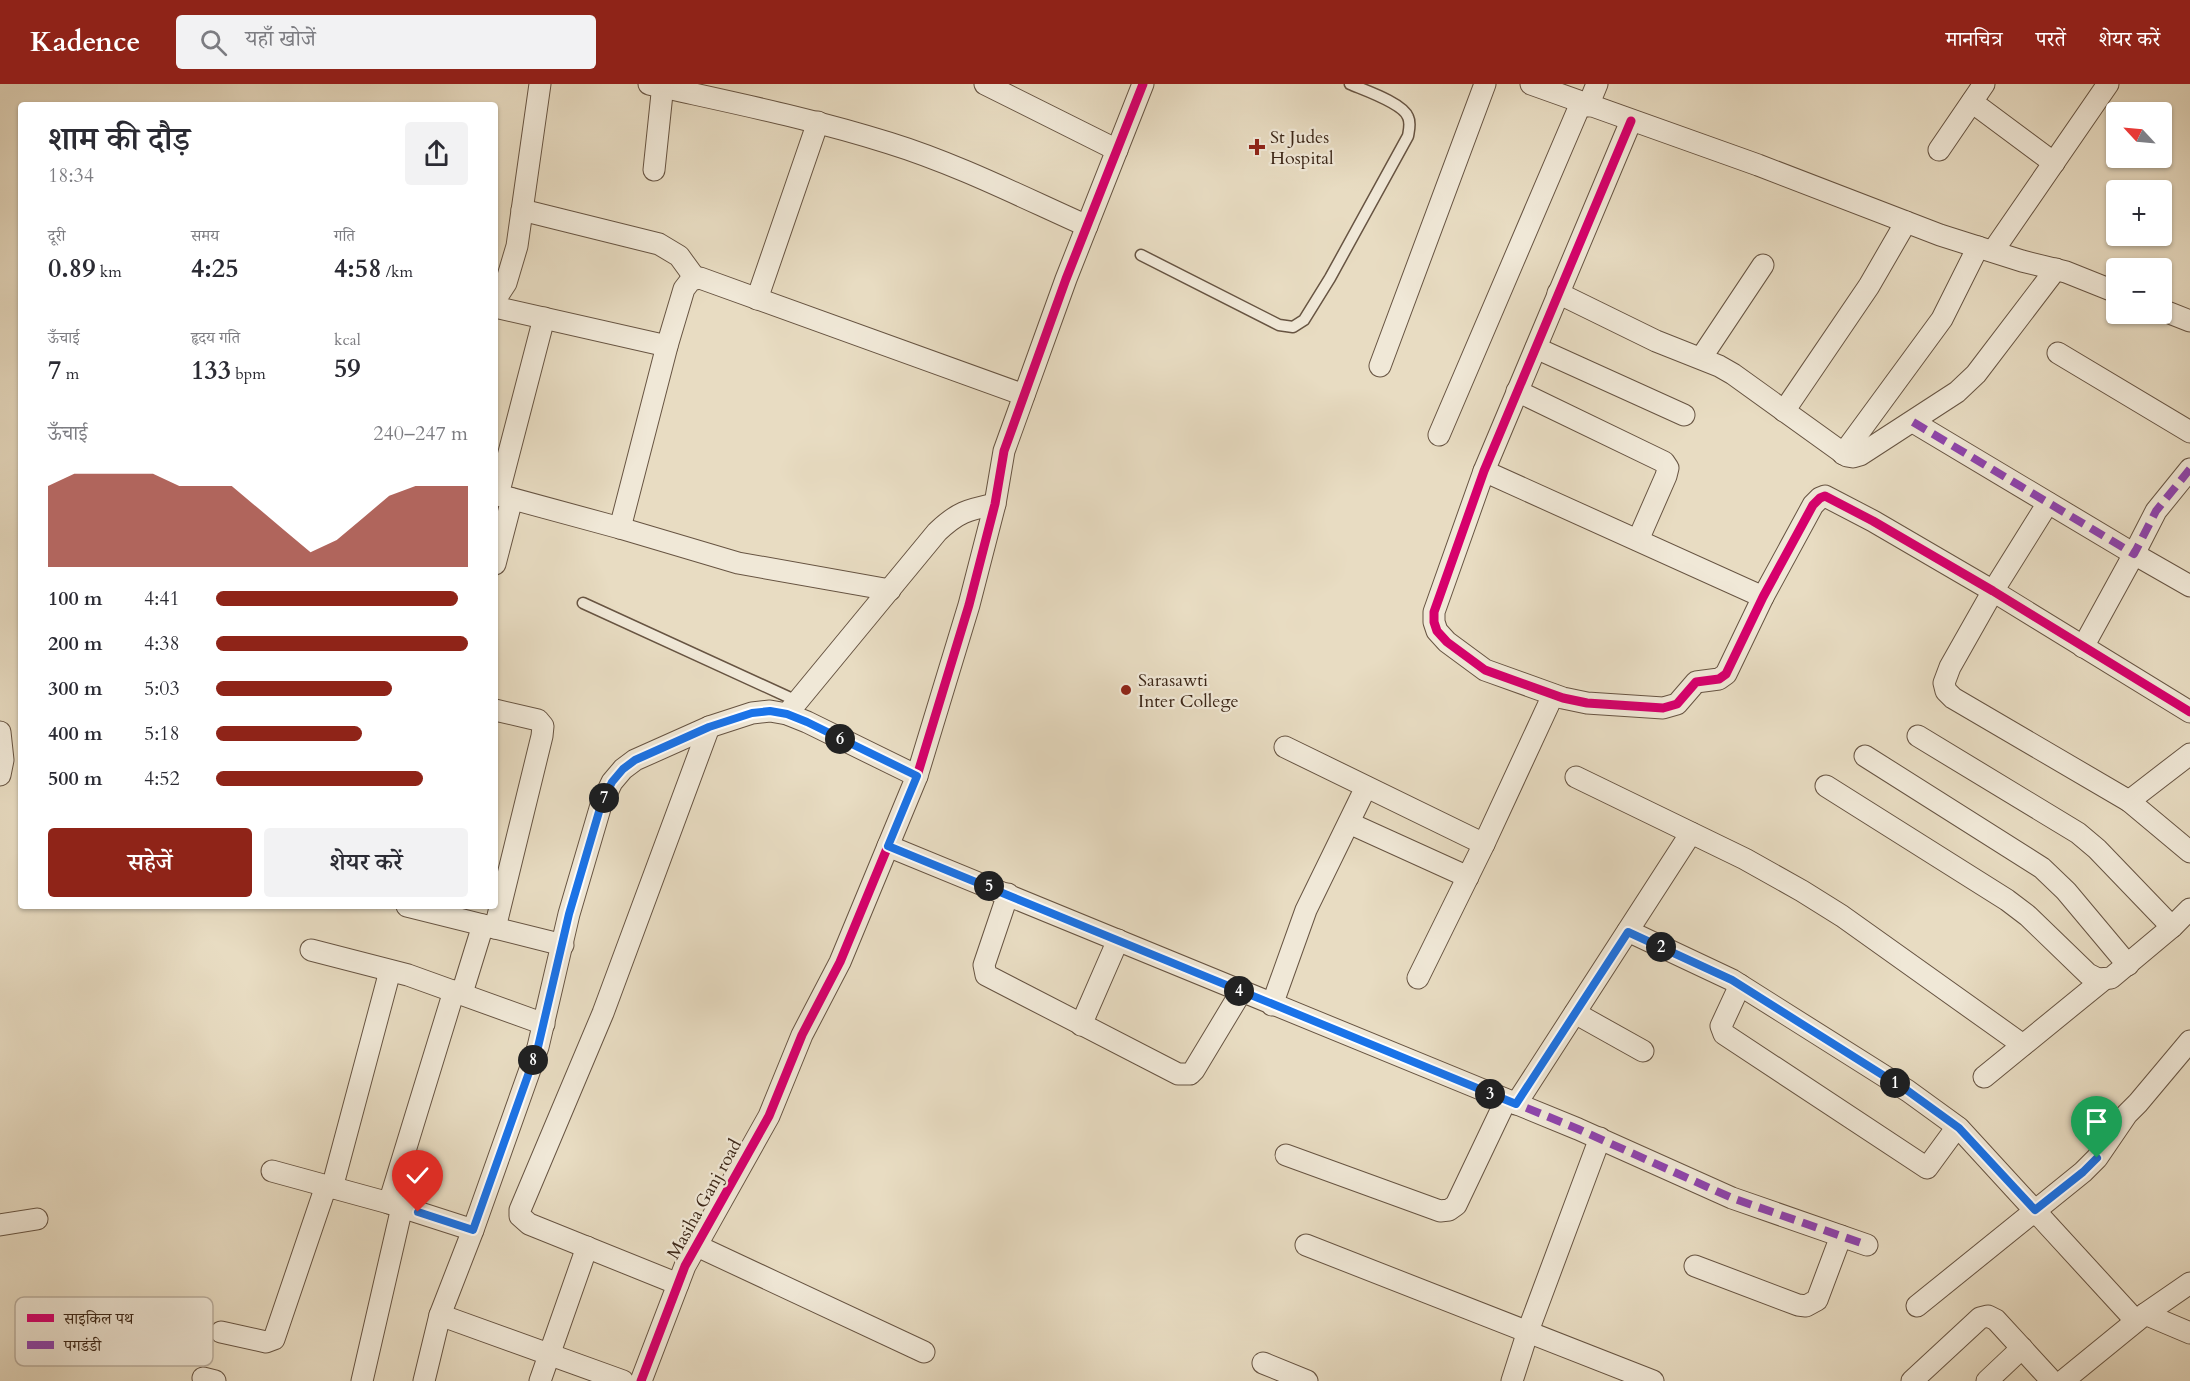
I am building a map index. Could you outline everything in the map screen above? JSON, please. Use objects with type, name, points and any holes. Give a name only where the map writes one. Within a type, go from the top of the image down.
[{"type":"street","points":[[498,295],[512,268],[540,84]]},
{"type":"street","points":[[985,84],[1118,150]]},
{"type":"street","name":"Masiha Ganj road","points":[[641,1381],[695,1245],[769,1116],[802,1035],[840,962],[917,776],[969,605],[995,504],[1004,451],[1087,226],[1143,84]]},
{"type":"street","points":[[1380,366],[1485,84]]},
{"type":"street","points":[[1531,84],[1758,165],[1906,222],[1985,249],[2056,269],[2106,288]]},
{"type":"street","points":[[1439,435],[1585,104],[1597,84]]},
{"type":"street","points":[[1940,150],[1984,84]]},
{"type":"street","points":[[1843,454],[1942,320],[1985,249],[2054,163],[2108,84]]},
{"type":"street","points":[[654,170],[658,85],[818,122],[934,158],[1087,226]]},
{"type":"street","points":[[1972,102],[2054,163]]},
{"type":"street","points":[[1631,121],[1484,471],[1434,612],[1437,631],[1447,642],[1479,665],[1553,695],[1587,703],[1663,708],[1674,706],[1696,682],[1719,679],[1726,674],[1763,597],[1813,505],[1825,496],[1873,521],[1993,591],[2190,712]]},
{"type":"street","points":[[757,299],[818,122]]},
{"type":"street","points":[[522,210],[659,244],[679,256],[695,278]]},
{"type":"street","points":[[1784,411],[1869,286],[1906,222]]},
{"type":"street","points":[[1701,358],[1763,266]]},
{"type":"street","points":[[1558,293],[1656,341],[1701,358],[1733,374],[1850,457],[1860,455],[1957,392],[1976,374],[2056,269]]},
{"type":"street","points":[[620,528],[667,346],[684,290],[687,283],[695,278],[1024,395]]},
{"type":"street","points":[[498,308],[667,346]]},
{"type":"street","points":[[2172,313],[2190,321]]},
{"type":"street","points":[[498,535],[502,496],[544,318]]},
{"type":"street","points":[[1536,348],[1684,415]]},
{"type":"street","points":[[2058,353],[2190,432]]},
{"type":"street","points":[[1517,391],[1664,462],[1668,468],[1666,476],[1638,540]]},
{"type":"street","points":[[1913,422],[2190,586]]},
{"type":"street","points":[[2083,647],[2156,511],[2190,469]]},
{"type":"street","points":[[1484,471],[1763,597]]},
{"type":"street","points":[[502,496],[738,563],[890,590]]},
{"type":"street","points":[[2048,503],[1993,591],[1950,667],[1944,683],[1946,691],[1953,698],[2129,801],[2190,852]]},
{"type":"street","points":[[792,707],[937,532],[952,517],[967,510],[995,504]]},
{"type":"street","points":[[1418,978],[1484,844],[1553,695]]},
{"type":"street","points":[[424,1381],[440,1315],[473,1230],[544,1024],[569,914],[601,805],[612,782],[635,760],[709,727],[752,713],[792,707],[917,776]]},
{"type":"street","points":[[498,711],[538,720],[543,730],[498,893]]},
{"type":"street","points":[[678,1284],[529,1224],[520,1216],[520,1210],[603,1013],[709,727]]},
{"type":"street","points":[[0,732],[3,760],[0,775]]},
{"type":"street","points":[[1918,736],[2078,833],[2097,849],[2172,927]]},
{"type":"street","points":[[1285,747],[1484,844]]},
{"type":"street","points":[[2129,801],[2190,754]]},
{"type":"street","points":[[1865,756],[2042,868],[2066,891],[2128,965]]},
{"type":"street","points":[[1576,777],[1745,859],[1822,904],[2023,1045]]},
{"type":"street","points":[[1826,786],[2007,900],[2028,916],[2093,977],[2103,980]]},
{"type":"street","points":[[1272,1005],[1306,910],[1366,787]]},
{"type":"street","points":[[1349,822],[1468,877]]},
{"type":"street","points":[[1286,1155],[1440,1210],[1449,1210],[1456,1205],[1511,1102],[1575,1013],[1691,833]]},
{"type":"street","points":[[888,846],[1600,1138],[1732,1198],[1867,1245]]},
{"type":"street","points":[[1008,894],[984,965],[986,975],[1178,1074],[1190,1074],[1241,992]]},
{"type":"street","points":[[434,909],[562,945]]},
{"type":"street","points":[[362,1381],[396,1205],[458,992],[489,926],[494,909]]},
{"type":"street","points":[[1984,1077],[2103,980],[2111,978],[2128,965],[2190,909]]},
{"type":"street","points":[[1628,932],[1740,985],[1908,1091],[1957,1127],[2141,1317],[2190,1333]]},
{"type":"street","points":[[1081,1024],[1119,940]]},
{"type":"street","points":[[311,950],[458,992],[544,1024]]},
{"type":"street","points":[[221,1332],[266,1342],[274,1339],[329,1187],[390,971]]},
{"type":"street","points":[[1740,985],[1720,1026],[1724,1034],[1927,1168],[1957,1127]]},
{"type":"street","points":[[1575,1013],[1643,1051]]},
{"type":"street","points":[[1917,1306],[2083,1172],[2097,1158],[2127,1114],[2190,1041]]},
{"type":"street","points":[[1512,1381],[1528,1331],[1600,1138]]},
{"type":"street","points":[[272,1172],[396,1205],[473,1230]]},
{"type":"street","points":[[0,1225],[37,1219]]},
{"type":"street","points":[[1695,1266],[1806,1306],[1817,1300],[1841,1236]]},
{"type":"street","points":[[695,1245],[924,1352]]},
{"type":"street","points":[[1306,1245],[1653,1381]]},
{"type":"street","points":[[540,1381],[587,1247]]},
{"type":"street","points":[[2063,1381],[2141,1317],[2190,1283]]},
{"type":"street","points":[[440,1315],[623,1381]]},
{"type":"street","points":[[1912,1381],[1984,1316],[1996,1320],[2052,1381]]},
{"type":"street","points":[[1987,1381],[2022,1348]]},
{"type":"street","points":[[1263,1363],[1307,1381]]},
{"type":"lane","points":[[1142,255],[1279,325],[1286,327],[1298,325],[1304,320],[1330,278],[1408,136],[1409,119],[1405,111],[1380,90],[1350,84]]},
{"type":"lane","points":[[584,603],[792,707]]},
{"type":"marked path","points":[[1913,422],[2134,554],[2156,511],[2190,469]]},
{"type":"marked path","points":[[888,846],[1578,1129],[1732,1198],[1867,1245]]},
{"type":"cycle path","points":[[641,1381],[685,1266],[769,1116],[802,1035],[840,962],[917,776],[969,605],[995,504],[1004,451],[1066,279],[1143,84]]},
{"type":"cycle path","points":[[1631,121],[1484,471],[1434,612],[1437,631],[1447,642],[1485,670],[1563,698],[1587,703],[1663,708],[1677,704],[1696,682],[1719,679],[1726,674],[1763,597],[1813,505],[1825,496],[1873,521],[1993,591],[2190,712]]},
{"type":"place","name":"St Judes Hospital","points":[[1257,147]]},
{"type":"place","name":"Sarasawti Inter College","points":[[1126,690]]},
{"type":"route","points":[[418,1212],[473,1230],[538,1047],[569,914],[601,805],[612,782],[635,760],[709,727],[752,713],[770,711],[787,714],[807,722],[917,776],[888,846],[1516,1104],[1628,932],[1732,980],[1908,1091],[1959,1128],[2035,1210],[2097,1158]]}]
